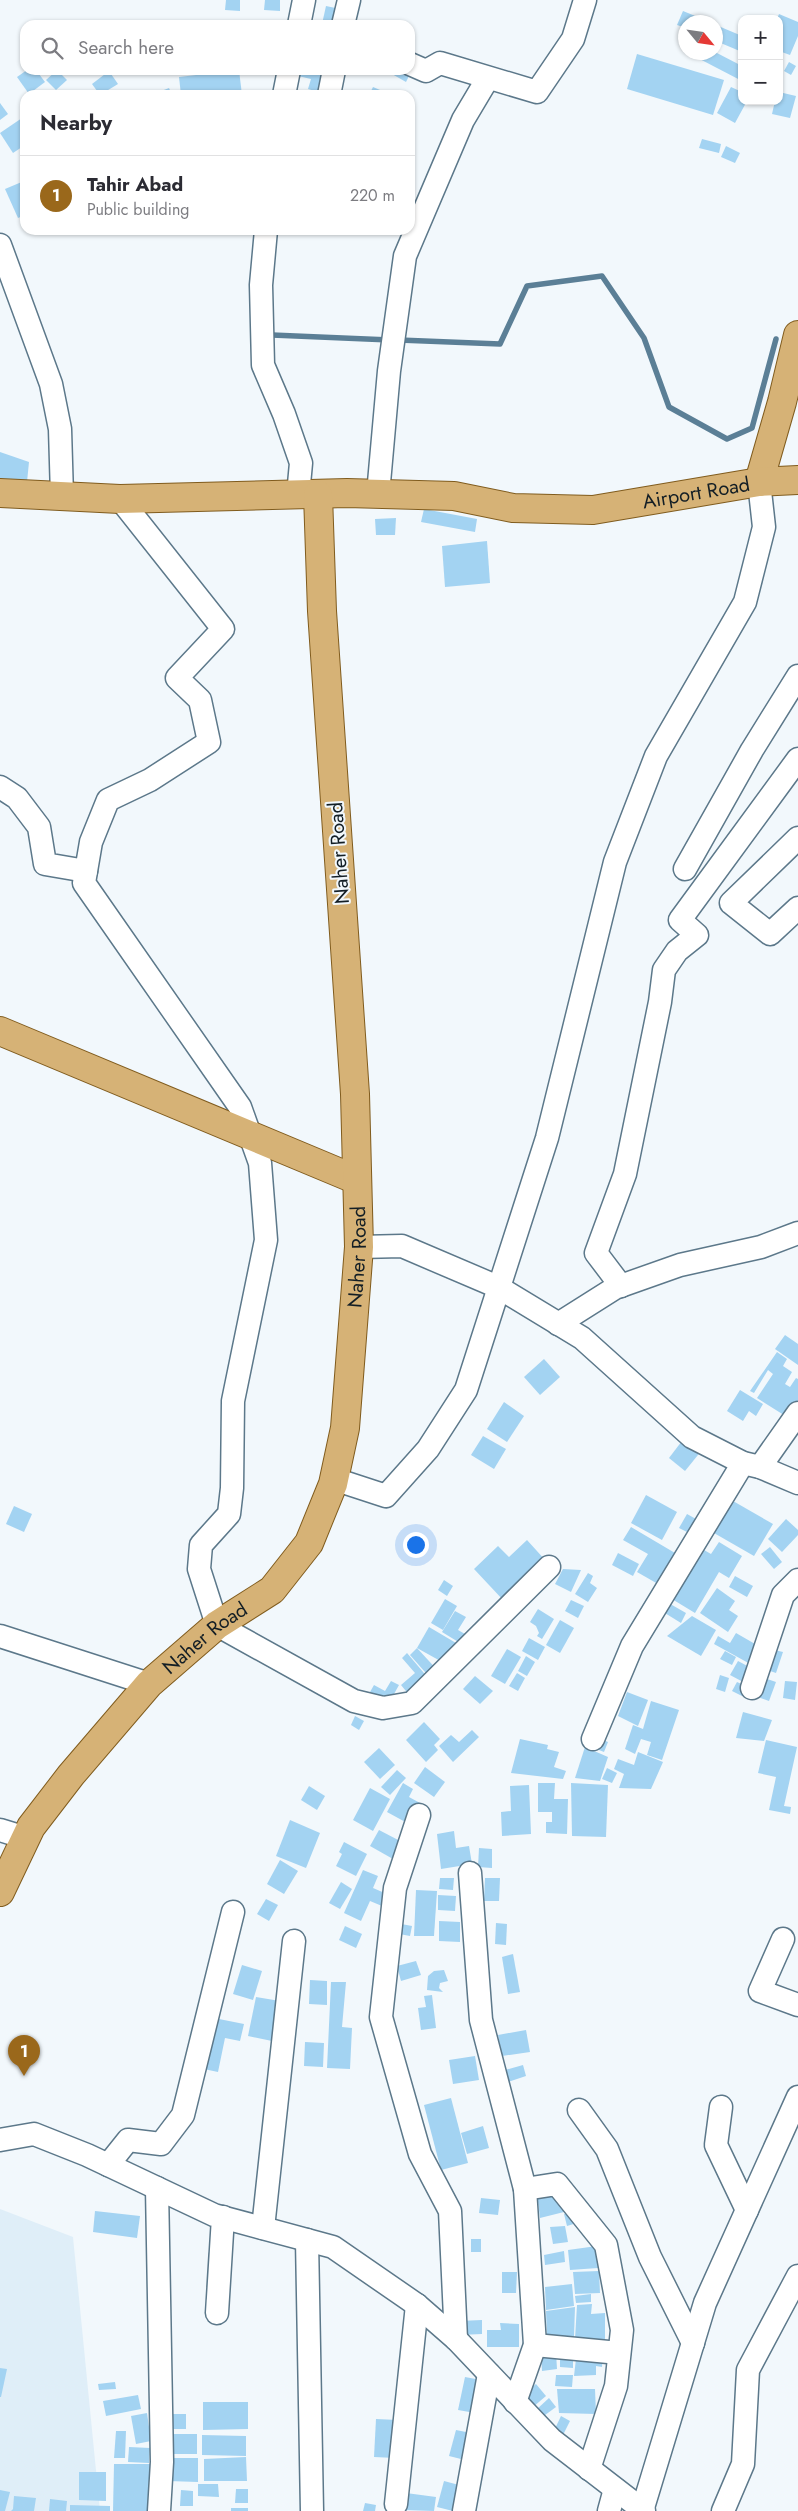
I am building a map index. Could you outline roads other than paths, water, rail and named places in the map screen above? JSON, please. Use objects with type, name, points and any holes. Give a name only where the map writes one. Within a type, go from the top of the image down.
[{"type":"main road","points":[[759,482],[782,402],[798,335]]},
{"type":"main road","name":"Airport Road","points":[[0,493],[120,499],[378,494],[454,496],[513,508],[593,510],[759,482],[798,480]]},
{"type":"main road","name":"Naher Road","points":[[0,1892],[31,1826],[71,1775],[149,1684],[217,1625],[272,1590],[309,1543],[334,1479],[345,1428],[359,1247],[351,1026],[322,611],[308,495]]},
{"type":"main road","points":[[0,1031],[357,1180]]},
{"type":"street","points":[[300,20],[304,0]]},
{"type":"street","points":[[345,20],[349,0]]},
{"type":"street","points":[[415,66],[426,71],[440,63],[537,92],[573,39],[585,0]]},
{"type":"street","points":[[285,90],[288,75]]},
{"type":"street","points":[[330,90],[333,75]]},
{"type":"street","points":[[415,235],[463,120],[488,78]]},
{"type":"street","points":[[266,235],[261,285],[263,365],[284,414],[301,463],[308,495]]},
{"type":"street","points":[[378,494],[389,371],[406,256],[415,235]]},
{"type":"street","points":[[0,246],[8,288],[51,384],[60,429],[62,496]]},
{"type":"street","points":[[334,1479],[386,1496],[428,1449],[466,1390],[547,1138],[616,862],[656,756],[745,602],[764,527],[759,482]]},
{"type":"street","points":[[120,499],[222,629],[177,678],[200,700],[208,742],[150,780],[108,800],[91,842],[84,883],[240,1107],[260,1163],[266,1240],[233,1401],[232,1488],[229,1514],[200,1545],[199,1570],[217,1625],[354,1701],[383,1708],[412,1703],[549,1567]]},
{"type":"street","points":[[685,870],[752,750],[798,676]]},
{"type":"street","points":[[621,1286],[596,1253],[626,1174],[660,1002],[664,970],[677,951],[697,935],[680,920],[798,759]]},
{"type":"street","points":[[0,787],[17,798],[39,827],[45,864],[86,871]]},
{"type":"street","points":[[798,838],[732,903],[770,934],[798,908]]},
{"type":"street","points":[[558,1324],[621,1286],[680,1265],[761,1247],[798,1233]]},
{"type":"street","points":[[359,1247],[402,1246],[498,1287],[582,1338],[692,1437],[751,1465],[798,1483]]},
{"type":"street","points":[[593,1739],[632,1646],[751,1465],[798,1413]]},
{"type":"street","points":[[752,1688],[783,1595],[798,1580]]},
{"type":"street","points":[[0,1636],[149,1684]]},
{"type":"street","points":[[419,1815],[395,1888],[381,2017],[420,2154],[450,2211],[456,2339]]},
{"type":"street","points":[[0,1830],[26,1838]]},
{"type":"street","points":[[470,1873],[481,2020],[525,2190],[535,2345],[515,2402]]},
{"type":"street","points":[[108,2166],[128,2140],[161,2144],[183,2115],[233,1912]]},
{"type":"street","points":[[783,1938],[760,1990],[798,2005]]},
{"type":"street","points":[[263,2228],[294,1942]]},
{"type":"street","points":[[0,2140],[34,2134],[223,2217],[333,2247],[417,2305],[456,2339],[552,2440],[643,2511],[705,2303],[798,2097]]},
{"type":"street","points":[[722,2106],[716,2145],[747,2210]]},
{"type":"street","points":[[579,2110],[606,2149],[650,2257],[693,2343]]},
{"type":"street","points":[[525,2190],[557,2184],[606,2245],[622,2330],[616,2386],[589,2469]]},
{"type":"street","points":[[157,2188],[162,2462],[159,2511]]},
{"type":"street","points":[[217,2314],[223,2217]]},
{"type":"street","points":[[307,2240],[312,2511]]},
{"type":"street","points":[[723,2511],[743,2464],[748,2370],[798,2276]]},
{"type":"street","points":[[396,2504],[417,2305]]},
{"type":"street","points":[[535,2345],[619,2353]]},
{"type":"street","points":[[464,2511],[489,2374]]},
{"type":"street","points":[[609,2511],[615,2489]]},
{"type":"waterway","points":[[399,340],[500,344],[527,286],[602,276],[644,338],[669,407],[727,439],[752,428],[776,339]]},
{"type":"waterway","points":[[272,335],[390,340]]},
{"type":"place","name":"Tahir Abad","points":[[24,2076]]}]
